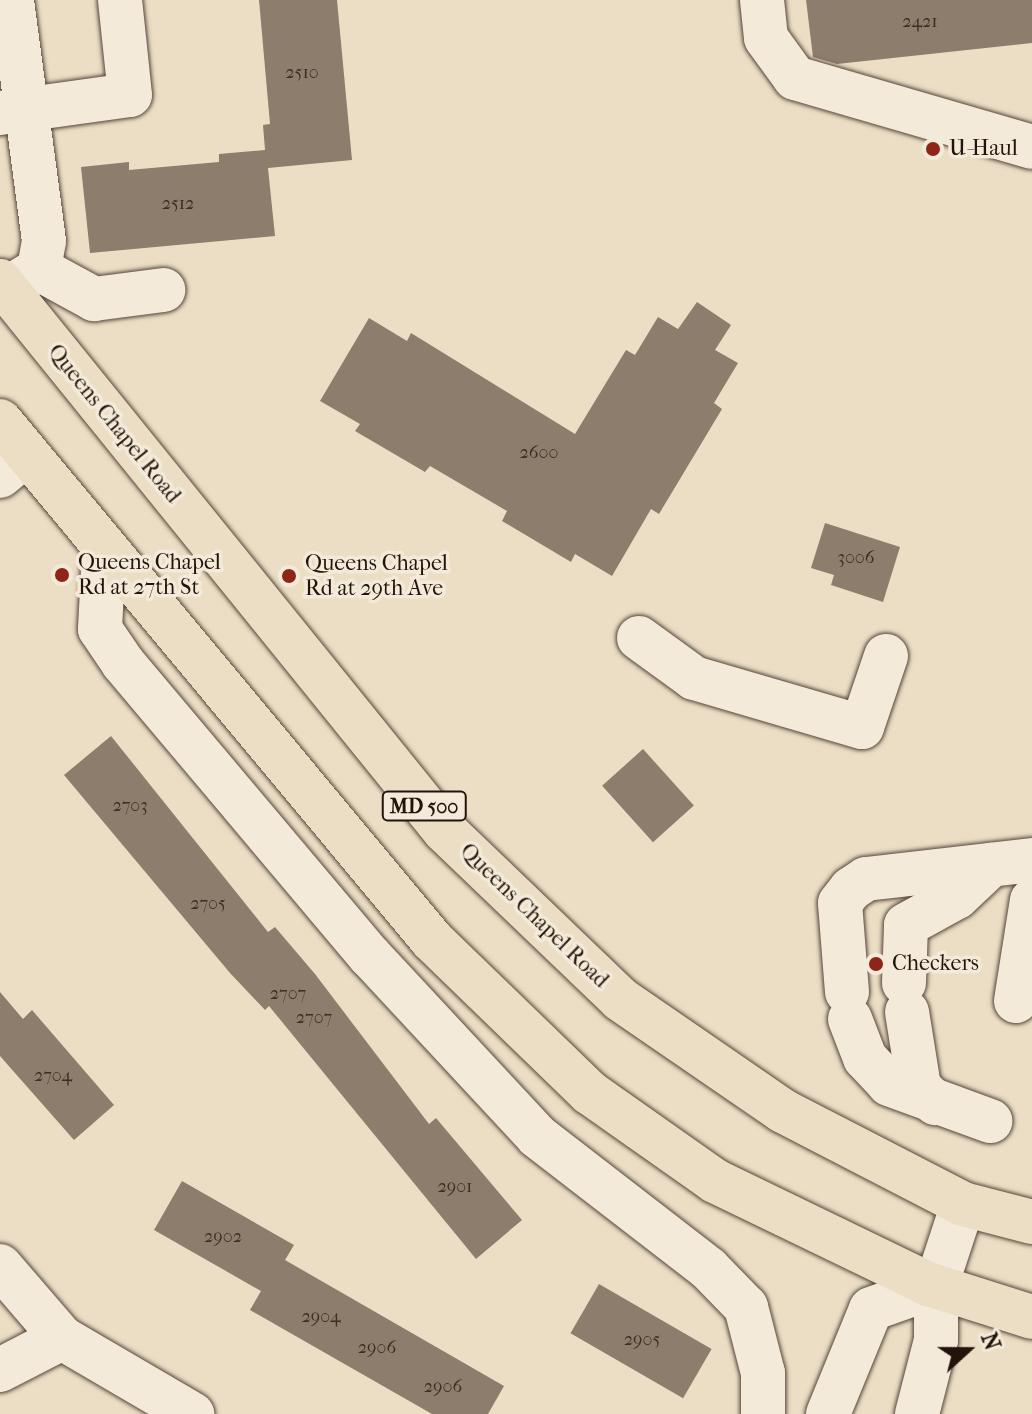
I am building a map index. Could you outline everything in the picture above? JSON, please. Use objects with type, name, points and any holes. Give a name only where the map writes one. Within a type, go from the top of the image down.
[{"type":"main road","name":"Queens Chapel Road","points":[[11,283],[444,830],[620,999],[783,1111],[963,1204],[1032,1222]]},
{"type":"main road","points":[[8,451],[104,550],[432,940],[590,1093],[715,1181],[936,1286],[1032,1317]]},
{"type":"street","points":[[12,0],[13,110],[44,241],[11,283],[94,299],[163,290]]},
{"type":"street","points":[[13,110],[130,95],[120,0]]},
{"type":"street","points":[[762,0],[766,38],[795,78],[1032,147]]},
{"type":"street","points":[[104,550],[100,629],[123,663],[370,956],[537,1136],[709,1269],[746,1307],[763,1373],[763,1414]]},
{"type":"street","points":[[639,638],[694,678],[862,727],[886,656]]},
{"type":"street","points":[[935,1103],[919,1087],[906,998],[906,925],[1011,862]]},
{"type":"street","points":[[990,1121],[889,1084],[865,1058],[849,1006],[840,903],[851,889],[866,879],[1011,862]]},
{"type":"street","points":[[1016,1001],[1029,926]]},
{"type":"street","points":[[917,1414],[936,1340],[936,1286],[963,1204]]},
{"type":"street","points":[[0,1266],[62,1338],[192,1414]]},
{"type":"street","points":[[828,1414],[871,1309],[936,1286]]},
{"type":"street","points":[[0,1370],[62,1338]]},
{"type":"building","points":[[259,0],[337,0],[352,160],[268,168],[275,236],[90,253],[81,167],[129,162],[129,170],[219,162],[219,154],[265,150],[263,125],[270,124]]},
{"type":"building","points":[[806,0],[1032,0],[1032,43],[837,64],[813,57]]},
{"type":"building","points":[[697,302],[731,325],[715,350],[738,363],[714,403],[722,409],[659,514],[651,509],[612,576],[575,554],[571,562],[502,521],[507,511],[430,466],[425,472],[355,431],[360,424],[320,401],[369,318],[407,341],[411,333],[575,434],[626,350],[635,355],[658,317],[678,329]]},
{"type":"building","points":[[825,523],[900,547],[883,602],[831,585],[834,575],[811,568]]},
{"type":"building","points":[[111,736],[268,932],[275,927],[315,974],[429,1124],[436,1118],[522,1220],[476,1259],[269,1006],[265,1010],[230,973],[64,775]]},
{"type":"building","points":[[643,749],[694,805],[653,842],[602,786]]},
{"type":"building","points":[[0,992],[23,1019],[32,1010],[114,1105],[74,1140],[0,1056]]},
{"type":"building","points":[[182,1181],[294,1245],[285,1260],[504,1386],[488,1414],[432,1414],[250,1310],[261,1291],[154,1230]]},
{"type":"building","points":[[599,1284],[712,1349],[683,1398],[570,1333]]},
{"type":"place","name":"U-Haul","points":[[933,149]]},
{"type":"place","name":"Queens Chapel Rd at 27th St","points":[[62,575]]},
{"type":"place","name":"Queens Chapel Rd at 29th Ave","points":[[289,576]]},
{"type":"place","name":"Checkers","points":[[876,964]]}]
